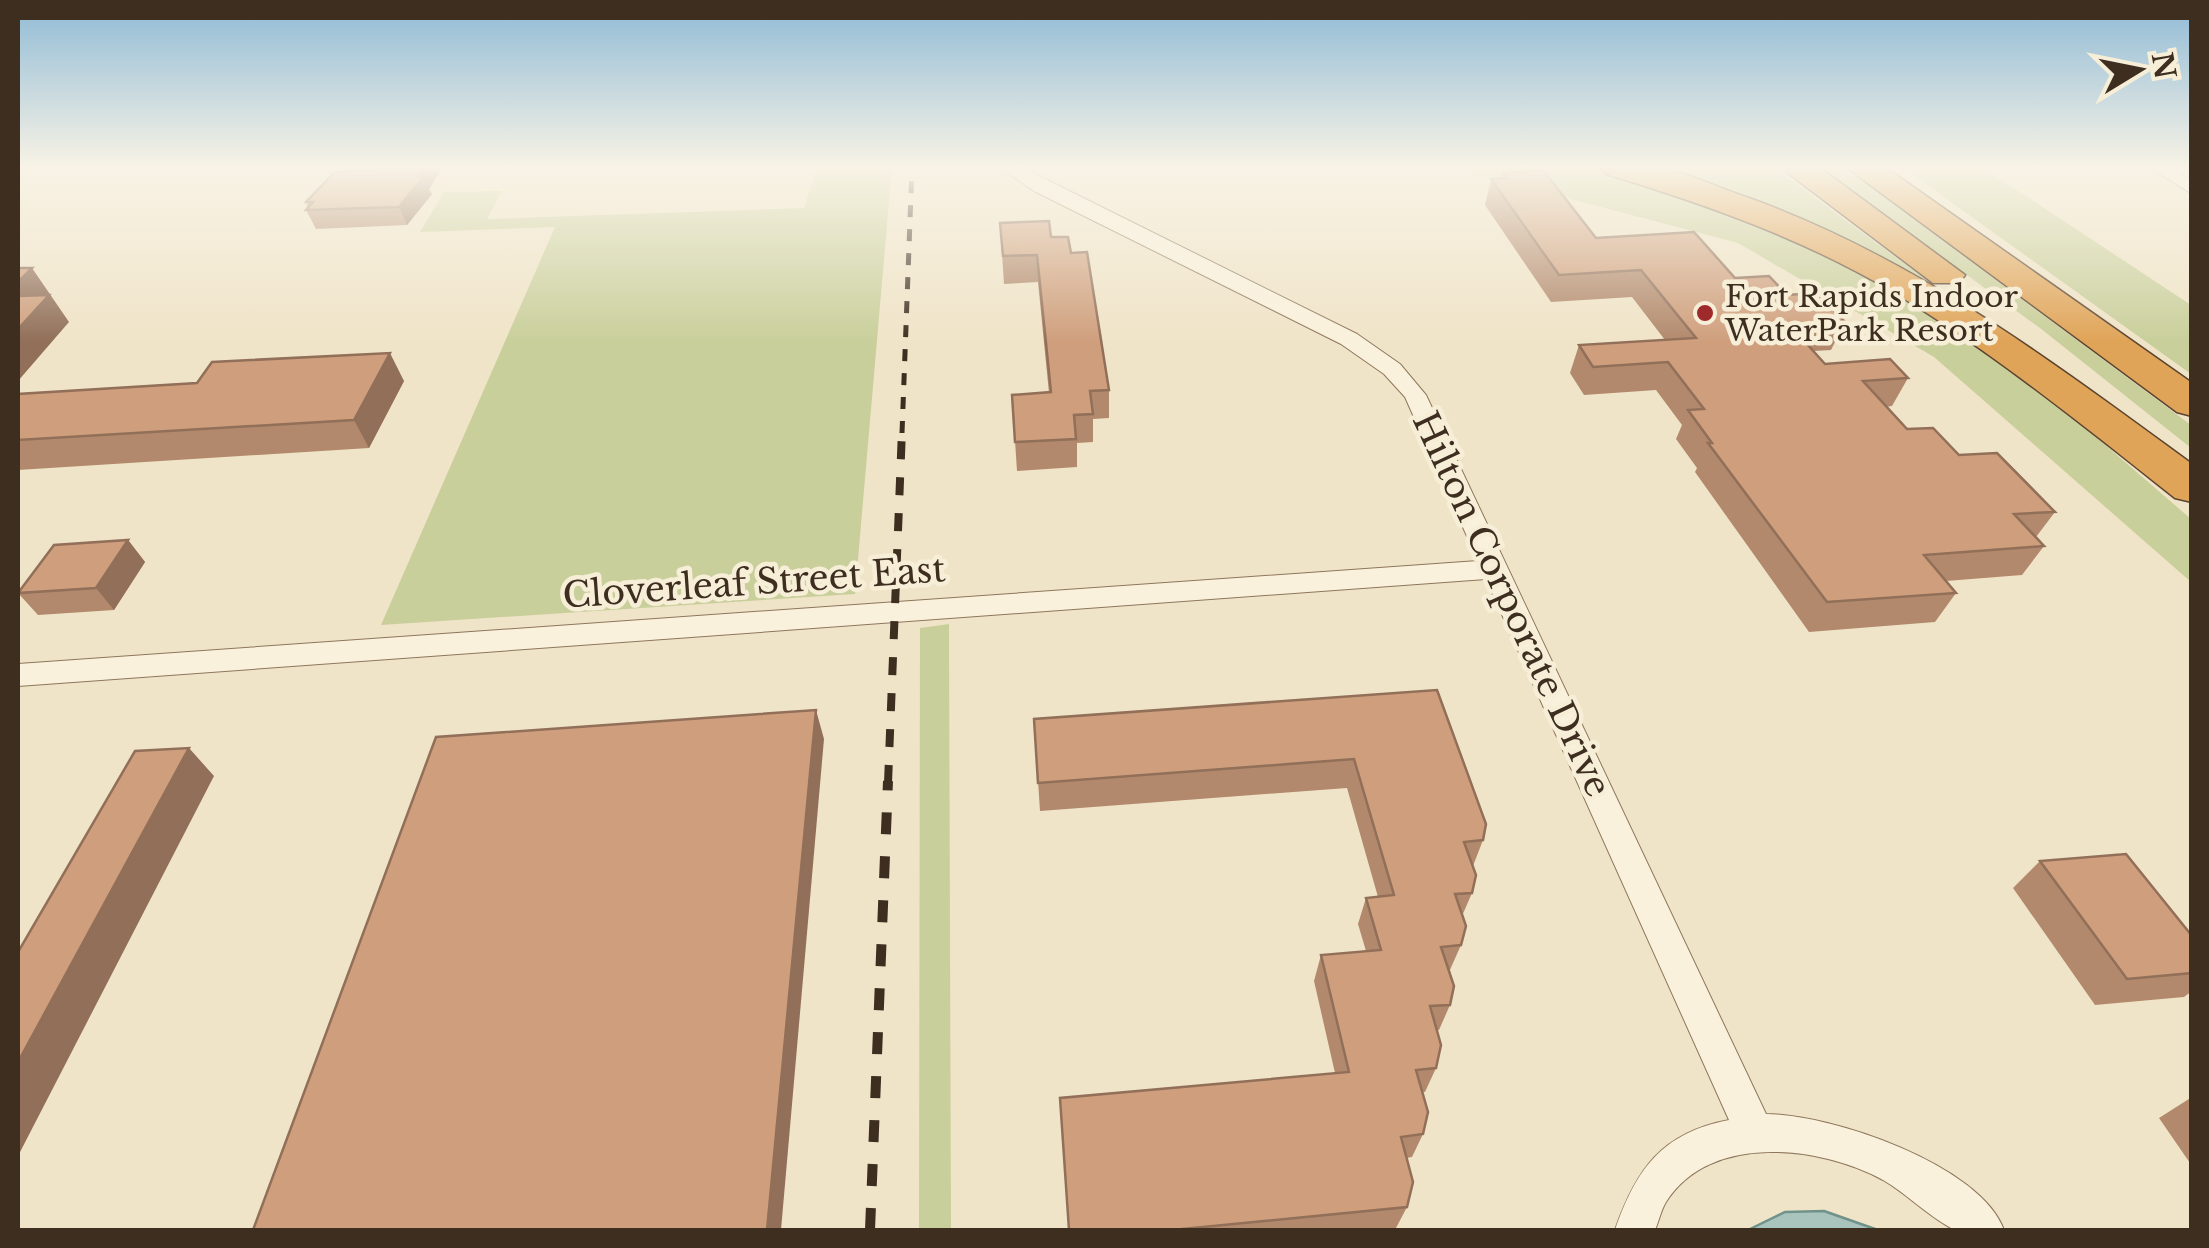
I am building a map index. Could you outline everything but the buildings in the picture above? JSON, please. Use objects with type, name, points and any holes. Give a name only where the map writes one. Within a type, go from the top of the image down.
[{"type":"highway","points":[[1783,225],[1902,282],[2000,346],[2192,487]]},
{"type":"highway","points":[[1876,225],[1988,307],[2192,471]]},
{"type":"highway","points":[[1947,225],[2192,403]]},
{"type":"street","name":"Hilton Corporate Drive","points":[[1118,225],[1349,339],[1392,369],[1416,394],[1754,1131]]},
{"type":"street","name":"Cloverleaf Street East","points":[[18,675],[1496,569]]},
{"type":"street","points":[[1635,1230],[1650,1191],[1694,1149],[1754,1131],[1818,1136],[1886,1159],[1954,1202],[1984,1230]]},
{"type":"green space","points":[[424,225],[887,225],[855,594],[381,625],[555,227],[420,232]]},
{"type":"green space","points":[[1670,225],[1766,225],[1792,235],[1951,323],[2074,418],[2191,519],[2191,582],[1934,357],[1738,243]]},
{"type":"green space","points":[[1771,225],[1852,225],[1964,308]]},
{"type":"green space","points":[[1898,225],[1922,225],[2191,425],[2191,448],[2040,328]]},
{"type":"green space","points":[[1983,225],[2070,225],[2191,305],[2191,374]]},
{"type":"green space","points":[[949,624],[951,1230],[919,1230],[920,628]]},
{"type":"water","points":[[1824,1211],[1878,1230],[1748,1230],[1785,1212]]},
{"type":"railway","points":[[902,433],[910,225]]},
{"type":"railway","points":[[888,783],[902,430]]},
{"type":"railway","points":[[870,1230],[888,781]]},
{"type":"place","name":"Fort Rapids Indoor WaterPark Resort","points":[[1705,313]]}]
